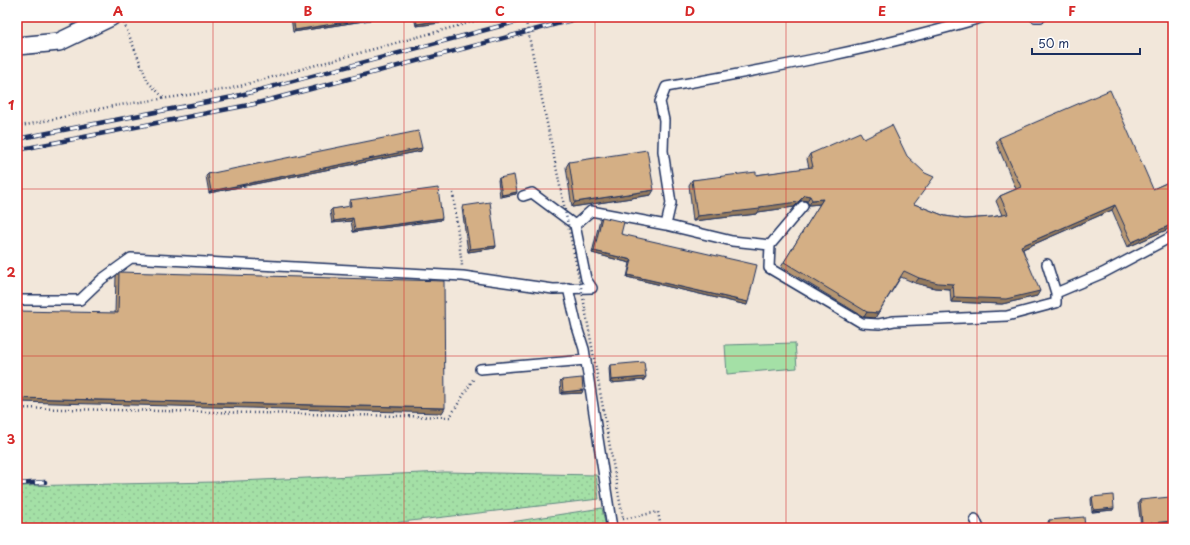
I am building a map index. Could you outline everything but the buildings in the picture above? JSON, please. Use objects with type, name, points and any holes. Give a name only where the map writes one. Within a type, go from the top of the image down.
[{"type":"street","points":[[17,46],[59,42],[111,17]]},
{"type":"lane","points":[[666,225],[671,203],[663,151],[664,120],[660,102],[666,87],[780,66],[887,43],[984,17]]},
{"type":"lane","points":[[1035,17],[1041,17]]},
{"type":"lane","points":[[17,300],[80,300],[102,279],[132,258],[463,276],[553,289],[592,288],[586,279],[575,225],[532,193],[523,196]]},
{"type":"lane","points":[[803,206],[770,245],[769,268],[862,323],[879,324],[894,321],[1007,316],[1056,303],[1056,293],[1047,264]]},
{"type":"lane","points":[[575,225],[591,212],[666,225],[732,241],[770,245]]},
{"type":"lane","points":[[1056,293],[1103,273],[1173,236]]},
{"type":"lane","points":[[568,288],[586,360],[612,528]]},
{"type":"lane","points":[[480,369],[586,360]]},
{"type":"path","points":[[123,17],[126,32],[148,82],[164,98]]},
{"type":"path","points":[[17,127],[113,106],[229,89],[490,17]]},
{"type":"path","points":[[525,17],[583,298],[624,520],[658,512],[661,528]]},
{"type":"path","points":[[453,193],[463,276]]},
{"type":"path","points":[[17,408],[450,417],[480,369]]},
{"type":"green space","points":[[795,343],[797,368],[727,374],[725,345]]},
{"type":"green space","points":[[445,472],[596,475],[599,499],[350,528],[17,528],[17,486],[215,482]]},
{"type":"green space","points":[[602,508],[606,528],[498,528],[498,524]]},
{"type":"railway","points":[[17,139],[233,97],[534,17]]},
{"type":"railway","points":[[17,150],[254,104],[583,17]]},
{"type":"railway","points":[[17,484],[45,482]]}]
